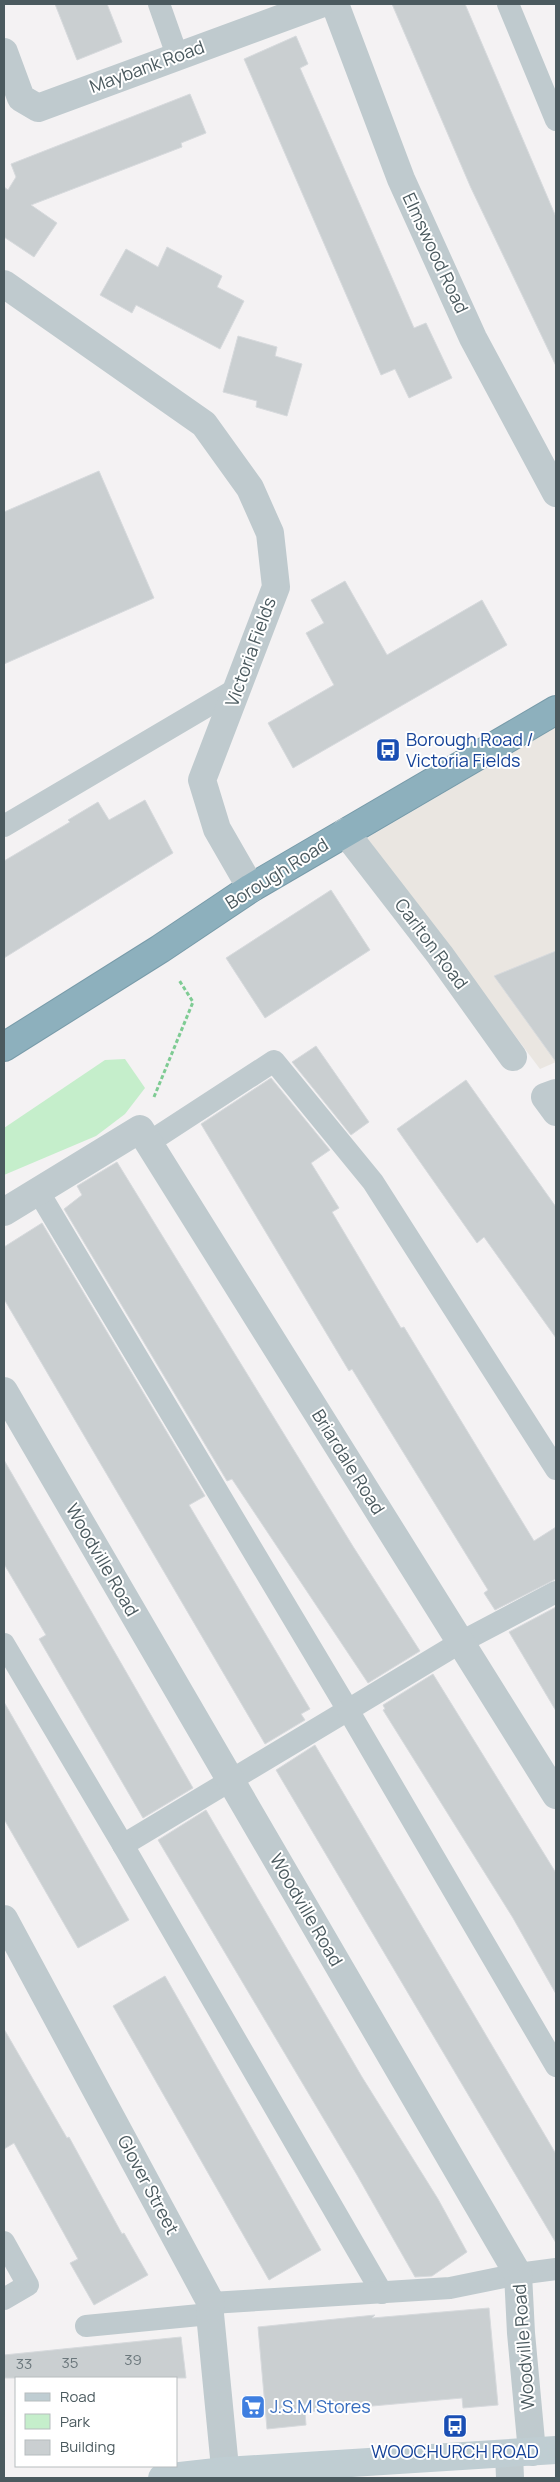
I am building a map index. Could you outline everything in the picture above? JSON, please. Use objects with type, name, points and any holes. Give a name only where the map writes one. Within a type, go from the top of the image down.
[{"type":"highway","name":"Borough Road","points":[[4,1047],[160,949],[251,888],[556,710]]},
{"type":"street","name":"Maybank Road","points":[[4,52],[21,98],[38,108],[177,55],[332,4]]},
{"type":"street","name":"Elmswood Road","points":[[332,4],[401,179],[473,338],[554,483]]},
{"type":"street","name":"Victoria Fields","points":[[4,284],[204,424],[250,488],[270,533],[276,587],[202,780],[217,829],[251,888]]},
{"type":"street","name":"Carlton Road","points":[[345,832],[440,954],[513,1057]]},
{"type":"street","points":[[4,1212],[38,1191],[144,1136]]},
{"type":"street","name":"Briardale Road","points":[[144,1136],[556,1795]]},
{"type":"street","name":"Woodville Road","points":[[4,1391],[518,2274],[527,2458]]},
{"type":"street","name":"Glover Street","points":[[4,1919],[211,2309],[225,2475]]},
{"type":"street","points":[[162,2478],[527,2458]]},
{"type":"lane","points":[[159,4],[177,55]]},
{"type":"lane","points":[[508,4],[556,120]]},
{"type":"lane","points":[[4,826],[238,688]]},
{"type":"lane","points":[[144,1136],[274,1061],[373,1182],[556,1469]]},
{"type":"lane","points":[[38,1191],[348,1710],[556,2066]]},
{"type":"lane","points":[[123,1845],[462,1642],[556,1592]]},
{"type":"lane","points":[[4,1644],[123,1845],[382,2293]]},
{"type":"lane","points":[[4,2242],[28,2285],[4,2299]]},
{"type":"lane","points":[[86,2326],[211,2309],[450,2288],[518,2274],[556,2269]]},
{"type":"path","points":[[144,1136],[193,1002],[160,949]]},
{"type":"shaded area","points":[[556,727],[556,1062],[540,1069],[367,838]]},
{"type":"green space","points":[[125,1059],[145,1088],[125,1114],[96,1136],[4,1175],[4,1128],[105,1060]]},
{"type":"building","points":[[55,4],[107,4],[122,42],[77,60]]},
{"type":"building","points":[[392,4],[465,4],[556,217],[556,366],[471,188]]},
{"type":"building","points":[[296,36],[308,64],[300,68],[414,328],[426,323],[452,378],[409,398],[395,369],[381,375],[244,59]]},
{"type":"building","points":[[190,94],[206,133],[181,143],[182,147],[31,205],[57,223],[34,257],[4,237],[4,187],[8,190],[16,177],[11,164]]},
{"type":"building","points":[[167,247],[222,276],[217,287],[244,301],[220,349],[136,305],[132,313],[100,295],[126,249],[158,267]]},
{"type":"building","points":[[238,336],[277,347],[275,356],[302,364],[287,416],[256,407],[257,401],[223,392]]},
{"type":"building","points":[[99,471],[154,598],[4,664],[4,512]]},
{"type":"building","points":[[345,581],[387,655],[482,600],[507,645],[293,768],[268,723],[334,685],[306,633],[324,623],[311,600]]},
{"type":"building","points":[[145,800],[173,853],[4,958],[4,861],[70,822],[68,820],[98,802],[109,820]]},
{"type":"building","points":[[331,890],[370,950],[265,1018],[226,958]]},
{"type":"building","points":[[556,951],[556,1062],[494,976]]},
{"type":"building","points":[[316,1046],[369,1122],[351,1135],[292,1062]]},
{"type":"building","points":[[271,1078],[330,1150],[311,1163],[339,1208],[332,1212],[401,1328],[404,1327],[534,1541],[556,1527],[556,1579],[495,1610],[484,1593],[488,1590],[352,1369],[349,1371],[201,1124]]},
{"type":"building","points":[[466,1080],[556,1207],[556,1338],[484,1237],[477,1243],[397,1129]]},
{"type":"building","points":[[117,1162],[354,1548],[420,1651],[368,1683],[232,1479],[227,1481],[64,1209],[82,1195],[77,1186]]},
{"type":"building","points":[[42,1223],[205,1496],[189,1505],[310,1709],[301,1714],[305,1720],[265,1744],[4,1299],[4,1247]]},
{"type":"building","points":[[4,1460],[193,1788],[143,1818],[39,1639],[46,1635],[4,1564]]},
{"type":"building","points":[[556,1607],[556,1711],[509,1632]]},
{"type":"building","points":[[433,1674],[556,1873],[556,1994],[513,1918],[383,1710],[385,1709],[383,1705]]},
{"type":"building","points":[[4,1702],[129,1920],[78,1948],[4,1819]]},
{"type":"building","points":[[315,1745],[556,2154],[556,2243],[276,1770]]},
{"type":"building","points":[[206,1810],[362,2077],[438,2199],[467,2252],[432,2276],[415,2277],[357,2175],[158,1840]]},
{"type":"building","points":[[165,1976],[321,2250],[269,2280],[113,2006]]},
{"type":"building","points":[[4,2029],[67,2138],[69,2137],[122,2234],[124,2233],[148,2275],[94,2305],[70,2263],[78,2259],[14,2143],[4,2149]]},
{"type":"building","points":[[489,2308],[498,2405],[463,2408],[462,2398],[305,2412],[306,2425],[267,2429],[258,2327],[375,2315],[372,2318]]},
{"type":"building","points":[[181,2337],[186,2378],[4,2378],[4,2355]]},
{"type":"place","name":"Borough Road / Victoria Fields","points":[[388,750]]},
{"type":"place","name":"J.S.M Stores","points":[[253,2407]]},
{"type":"place","name":"WOOCHURCH ROAD","points":[[455,2426]]}]
